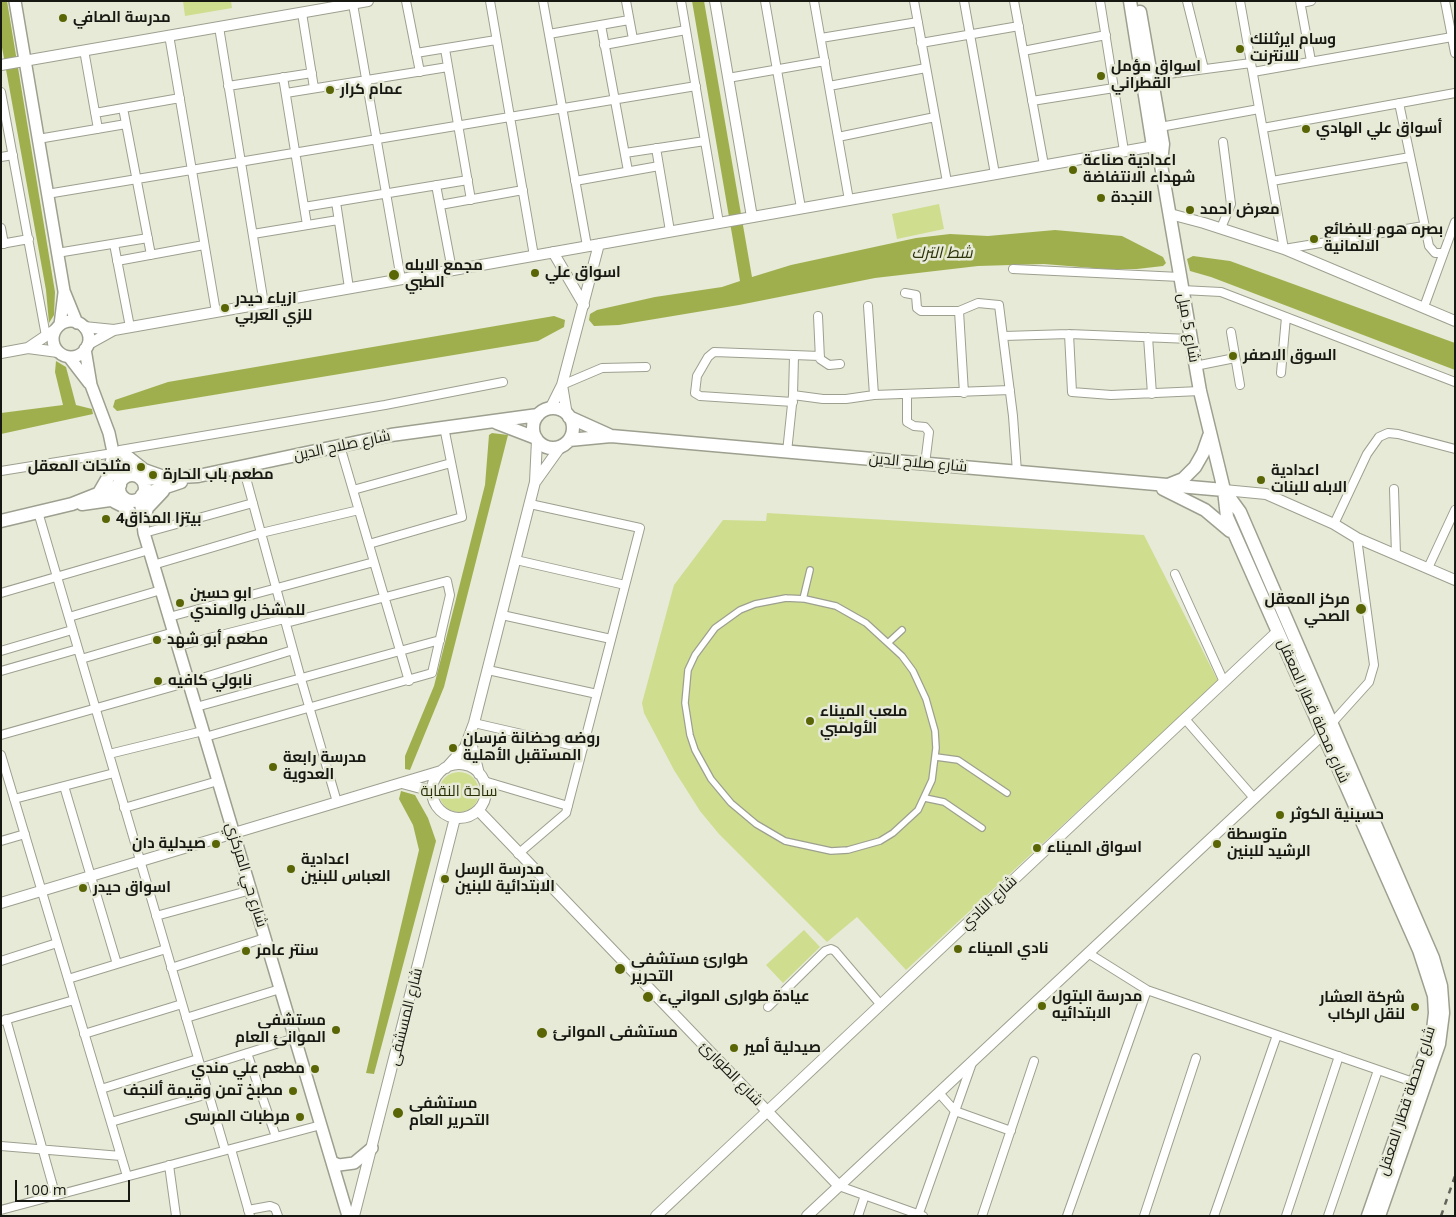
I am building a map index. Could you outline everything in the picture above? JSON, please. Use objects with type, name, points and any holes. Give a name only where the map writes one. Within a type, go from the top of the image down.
[{"type":"main road","points":[[15,1],[64,291],[88,336],[86,347],[90,384],[117,453],[120,492],[134,498],[144,486],[141,479],[117,453]]},
{"type":"main road","name":"شارع 5 ميل","points":[[1130,1],[1158,145],[1195,366],[1209,434],[1224,490]]},
{"type":"main road","name":"شارع 5 ميل","points":[[1138,1],[1153,76],[1160,126],[1158,145]]},
{"type":"main road","points":[[64,291],[53,341],[58,352],[69,357],[90,384]]},
{"type":"main road","points":[[54,330],[72,321],[81,325]]},
{"type":"main road","points":[[69,357],[78,355],[86,347]]},
{"type":"main road","points":[[550,409],[562,411],[568,416],[573,428],[565,443],[548,447],[536,439],[533,427],[538,415],[550,409]]},
{"type":"main road","name":"شارع صلاح الدين","points":[[1,520],[72,504],[134,498],[168,482],[243,468],[340,446],[487,421],[538,415]]},
{"type":"main road","name":"شارع صلاح الدين","points":[[568,416],[611,436]]},
{"type":"main road","name":"شارع صلاح الدين","points":[[487,421],[506,425],[536,439]]},
{"type":"main road","points":[[1166,486],[1183,479],[1195,468],[1207,444],[1209,434]]},
{"type":"main road","name":"شارع صلاح الدين","points":[[565,443],[611,436],[1224,490]]},
{"type":"main road","points":[[110,501],[125,507],[141,526],[149,505],[168,482],[117,453]]},
{"type":"main road","points":[[99,493],[112,470],[117,453]]},
{"type":"main road","points":[[120,484],[124,478],[130,475],[141,479]]},
{"type":"main road","name":"شارع صلاح الدين","points":[[141,479],[168,482]]},
{"type":"main road","name":"شارع صلاح الدين","points":[[72,504],[120,484]]},
{"type":"main road","points":[[1149,484],[1205,510],[1221,521],[1236,538]]},
{"type":"main road","name":"شارع محطة قطار المعقل","points":[[1224,490],[1227,517],[1277,632],[1328,728],[1433,958],[1441,986],[1443,1013],[1439,1044],[1379,1216]]},
{"type":"main road","name":"شارع محطة قطار المعقل","points":[[1224,490],[1240,512],[1419,950],[1430,983],[1435,1014],[1433,1030],[1368,1216]]},
{"type":"main road","name":"شارع حي المركزي","points":[[134,498],[348,1216]]},
{"type":"main road","points":[[332,1162],[339,1165],[354,1163],[372,1148]]},
{"type":"street","points":[[1,64],[368,1]]},
{"type":"street","points":[[406,1],[420,72]]},
{"type":"street","points":[[490,1],[534,256]]},
{"type":"street","points":[[544,1],[586,246]]},
{"type":"street","points":[[626,1],[633,39]]},
{"type":"street","points":[[681,1],[719,223]]},
{"type":"street","points":[[714,1],[752,217]]},
{"type":"street","points":[[765,1],[801,208]]},
{"type":"street","points":[[814,1],[849,200]]},
{"type":"street","points":[[914,1],[947,182]]},
{"type":"street","points":[[964,1],[995,174]]},
{"type":"street","points":[[1014,1],[1044,165]]},
{"type":"street","points":[[1100,1],[1124,151]]},
{"type":"street","points":[[1187,1],[1204,69]]},
{"type":"street","points":[[1240,1],[1284,249]]},
{"type":"street","points":[[1311,1],[1301,2],[1311,61]]},
{"type":"street","points":[[1445,1],[1455,53]]},
{"type":"street","points":[[353,4],[401,279]]},
{"type":"street","points":[[302,13],[314,88]]},
{"type":"street","points":[[549,34],[629,20]]},
{"type":"street","points":[[821,38],[918,22]]},
{"type":"street","points":[[601,26],[628,172]]},
{"type":"street","points":[[921,43],[1019,26]]},
{"type":"street","points":[[219,27],[264,304]]},
{"type":"street","points":[[604,45],[686,30]]},
{"type":"street","points":[[169,35],[216,312]]},
{"type":"street","points":[[1023,51],[1106,35]]},
{"type":"street","points":[[1253,72],[1452,37]]},
{"type":"street","points":[[416,53],[496,40]]},
{"type":"street","points":[[445,48],[471,200]]},
{"type":"street","points":[[84,50],[98,129]]},
{"type":"street","points":[[728,78],[825,61]]},
{"type":"street","points":[[1153,76],[1251,63]]},
{"type":"street","points":[[286,93],[448,67]]},
{"type":"street","points":[[829,86],[926,68]]},
{"type":"street","points":[[228,86],[312,73]]},
{"type":"street","points":[[283,77],[307,225]]},
{"type":"street","points":[[48,194],[696,86]]},
{"type":"street","points":[[1032,101],[1114,88]]},
{"type":"street","points":[[1,92],[28,239],[54,330],[28,348]]},
{"type":"street","points":[[1263,128],[1455,93]]},
{"type":"street","points":[[95,113],[180,98]]},
{"type":"street","points":[[1399,103],[1429,246],[1435,253],[1442,254]]},
{"type":"street","points":[[123,108],[151,255]]},
{"type":"street","points":[[1160,126],[1260,109]]},
{"type":"street","points":[[838,137],[935,117]]},
{"type":"street","points":[[38,139],[126,124]]},
{"type":"street","points":[[625,153],[705,141]]},
{"type":"street","points":[[1221,228],[1231,204],[1223,142]]},
{"type":"street","points":[[81,325],[114,330],[1158,145]]},
{"type":"street","points":[[656,148],[670,231]]},
{"type":"street","points":[[1,157],[13,155]]},
{"type":"street","points":[[1272,181],[1410,157]]},
{"type":"street","points":[[575,181],[659,166]]},
{"type":"street","points":[[304,207],[468,180]]},
{"type":"street","points":[[436,185],[452,270]]},
{"type":"street","points":[[440,205],[523,190]]},
{"type":"street","points":[[336,202],[349,288]]},
{"type":"street","points":[[1170,214],[1221,228],[1284,249],[1455,321]]},
{"type":"street","points":[[253,234],[338,220]]},
{"type":"street","points":[[1424,307],[1455,222]]},
{"type":"street","points":[[1284,249],[1424,226]]},
{"type":"street","points":[[1,228],[3,244],[28,239]]},
{"type":"street","points":[[57,254],[148,238]]},
{"type":"street","points":[[114,244],[130,327]]},
{"type":"street","points":[[550,409],[562,386],[599,244]]},
{"type":"street","points":[[117,261],[204,245]]},
{"type":"street","points":[[554,252],[584,305]]},
{"type":"street","points":[[1013,269],[1181,284],[1221,292],[1455,382]]},
{"type":"street","points":[[905,293],[916,295],[918,308],[921,311],[959,311],[978,303],[999,305],[1010,390],[1017,472]]},
{"type":"street","points":[[868,306],[874,395]]},
{"type":"street","points":[[959,311],[964,393]]},
{"type":"street","points":[[818,316],[820,356],[824,363],[840,364]]},
{"type":"street","points":[[1281,373],[1286,317]]},
{"type":"street","points":[[86,347],[114,330]]},
{"type":"street","points":[[1231,332],[1240,385]]},
{"type":"street","points":[[1004,336],[1069,334],[1190,339]]},
{"type":"street","points":[[1069,334],[1072,392],[1076,394],[1152,394],[1200,391]]},
{"type":"street","points":[[1148,337],[1152,394]]},
{"type":"street","points":[[1,353],[28,348],[58,352]]},
{"type":"street","points":[[820,356],[714,352],[708,357],[697,376],[695,393],[700,396],[824,399],[874,395],[1010,390]]},
{"type":"street","points":[[787,452],[793,399],[794,356]]},
{"type":"street","points":[[1195,366],[1235,358]]},
{"type":"street","points":[[562,386],[602,368],[646,367]]},
{"type":"street","points":[[1,471],[117,453],[503,382]]},
{"type":"street","points":[[562,386],[568,416]]},
{"type":"street","points":[[907,394],[907,422],[914,426],[925,427],[929,432],[925,464]]},
{"type":"street","points":[[369,544],[462,517],[444,428]]},
{"type":"street","points":[[1334,524],[1367,454],[1379,438],[1388,433],[1398,434],[1455,449]]},
{"type":"street","points":[[470,738],[473,757],[481,778],[485,797],[478,810],[463,818],[455,818],[447,816],[436,806],[432,791],[433,784],[443,769],[460,754],[470,738],[535,482],[536,439]]},
{"type":"street","points":[[535,482],[565,443]]},
{"type":"street","points":[[340,446],[409,681]]},
{"type":"street","points":[[353,490],[452,463]]},
{"type":"street","points":[[243,468],[337,802]]},
{"type":"street","points":[[1394,489],[1396,554]]},
{"type":"street","points":[[1224,490],[1266,494],[1334,524],[1357,538],[1455,580]]},
{"type":"street","points":[[141,526],[253,503]]},
{"type":"street","points":[[518,854],[566,814],[640,528],[530,504]]},
{"type":"street","points":[[153,565],[261,533],[359,510]]},
{"type":"street","points":[[1428,568],[1455,510]]},
{"type":"street","points":[[38,512],[208,1094],[249,1213],[270,1206],[275,1208],[278,1216]]},
{"type":"street","points":[[807,1216],[1328,728],[1369,682],[1374,665],[1357,538]]},
{"type":"street","points":[[1,593],[149,550]]},
{"type":"street","points":[[516,560],[625,585]]},
{"type":"street","points":[[169,617],[374,562]]},
{"type":"street","points":[[803,599],[810,570]]},
{"type":"street","points":[[1175,574],[1224,682]]},
{"type":"street","points":[[109,754],[204,734],[310,708],[432,673],[450,595],[447,581],[384,598],[178,646]]},
{"type":"street","points":[[68,617],[161,590]]},
{"type":"street","points":[[803,599],[836,606],[851,614],[890,642],[913,670],[926,699],[935,731],[936,757],[932,780],[926,798],[918,810],[906,822],[880,841],[848,850],[816,849],[785,841],[756,824],[731,803],[702,765],[690,736],[686,711],[685,685],[688,670],[704,640],[727,619],[755,604],[771,600],[803,599]]},
{"type":"street","points":[[502,615],[611,639]]},
{"type":"street","points":[[1,651],[72,630]]},
{"type":"street","points":[[890,642],[902,630]]},
{"type":"street","points":[[81,659],[174,632]]},
{"type":"street","name":"شارع النادي","points":[[656,1216],[1277,632]]},
{"type":"street","points":[[196,707],[440,640]]},
{"type":"street","points":[[1,671],[78,649]]},
{"type":"street","points":[[1,734],[188,682],[293,650]]},
{"type":"street","points":[[488,670],[597,694]]},
{"type":"street","points":[[1185,719],[1254,798]]},
{"type":"street","points":[[474,723],[583,748]]},
{"type":"street","points":[[1,755],[5,781],[14,799],[25,834],[127,1176]]},
{"type":"street","points":[[936,757],[958,760],[1007,793]]},
{"type":"street","points":[[1,903],[443,769],[464,765],[481,778],[568,806]]},
{"type":"street","points":[[14,799],[114,773]]},
{"type":"street","points":[[124,808],[218,781]]},
{"type":"street","points":[[401,782],[432,791]]},
{"type":"street","points":[[64,786],[117,964]]},
{"type":"street","points":[[926,798],[944,802],[982,828]]},
{"type":"street","name":"شارع الطوارئ","points":[[478,810],[518,854],[839,1186]]},
{"type":"street","name":"شارع المسشفى","points":[[354,1216],[455,818]]},
{"type":"street","points":[[1,841],[25,834]]},
{"type":"street","points":[[156,916],[251,890]]},
{"type":"street","points":[[171,968],[265,938]]},
{"type":"street","points":[[1,960],[58,943]]},
{"type":"street","points":[[68,979],[166,949]]},
{"type":"street","points":[[768,1007],[825,951],[831,949],[835,951],[881,1004]]},
{"type":"street","points":[[1088,953],[1147,990],[1416,1083]]},
{"type":"street","points":[[186,1018],[280,989]]},
{"type":"street","points":[[1068,1216],[1147,990]]},
{"type":"street","points":[[54,1190],[44,1149],[4,1020],[74,1000]]},
{"type":"street","points":[[84,1034],[182,1004]]},
{"type":"street","points":[[1214,1216],[1277,1035]]},
{"type":"street","points":[[101,1088],[247,1053],[295,1038]]},
{"type":"street","points":[[247,1053],[276,1137]]},
{"type":"street","points":[[1286,1216],[1339,1056]]},
{"type":"street","points":[[1144,1216],[1196,1058]]},
{"type":"street","points":[[839,1186],[920,1215],[973,1061]]},
{"type":"street","points":[[982,1216],[1034,1061]]},
{"type":"street","points":[[1328,1216],[1378,1070]]},
{"type":"street","points":[[939,1093],[955,1112],[1011,1131]]},
{"type":"street","points":[[111,1122],[208,1094]]},
{"type":"street","points":[[1,1210],[321,1125]]},
{"type":"street","points":[[1,1146],[121,1156]]},
{"type":"street","points":[[169,1165],[176,1216]]},
{"type":"street","points":[[858,1216],[865,1195]]},
{"type":"green space","points":[[183,1],[231,1],[232,8],[185,16]]},
{"type":"green space","points":[[939,204],[944,229],[897,239],[892,214]]},
{"type":"green space","points":[[767,513],[1144,535],[1218,681],[906,970],[857,917],[827,942],[719,834],[700,811],[674,770],[644,713],[642,703],[674,585],[723,520],[766,521]]},
{"type":"green space","name":"ساحة النقابة","points":[[463,772],[470,775],[476,781],[479,792],[478,800],[470,809],[463,812],[455,812],[448,809],[440,800],[439,788],[442,781],[451,773]]},
{"type":"green space","points":[[804,930],[820,947],[783,983],[766,965]]},
{"type":"water","points":[[1,1],[7,1],[55,292],[54,315],[49,323],[46,290],[1,42]]},
{"type":"water","name":"شط الترك","points":[[692,1],[704,1],[752,277],[791,265],[916,238],[950,234],[988,236],[1055,230],[1122,236],[1163,257],[1166,263],[1163,266],[1137,269],[1105,269],[1044,264],[978,266],[875,278],[739,305],[619,325],[594,326],[589,320],[590,314],[597,310],[655,297],[722,287],[740,281]]},
{"type":"water","points":[[1193,256],[1230,261],[1455,343],[1455,370],[1211,277],[1190,271],[1187,259]]},
{"type":"water","points":[[554,316],[565,320],[564,327],[538,341],[117,411],[113,407],[115,400],[168,382]]},
{"type":"water","points":[[56,361],[66,367],[76,405],[92,409],[93,414],[1,434],[1,413],[63,405],[55,372]]},
{"type":"water","points":[[492,433],[508,435],[444,687],[410,770],[405,769],[405,756],[434,686],[485,485],[489,435]]},
{"type":"water","points":[[401,791],[415,795],[428,818],[436,841],[374,1074],[366,1073],[419,850],[413,825],[399,799]]},
{"type":"railway","points":[[1441,1216],[1455,1176]]},
{"type":"place","name":"مدرسة الصافي","points":[[63,18]]},
{"type":"place","name":"وسام ايرثلنك للانترنت","points":[[1240,49]]},
{"type":"place","name":"اسواق مؤمل القطراني","points":[[1101,76]]},
{"type":"place","name":"عمام كرار","points":[[330,90]]},
{"type":"place","name":"أسواق علي الهادي","points":[[1306,129]]},
{"type":"place","name":"اعدادية صناعة شهداء الانتفاضة","points":[[1073,170]]},
{"type":"place","name":"النجدة","points":[[1101,198]]},
{"type":"place","name":"معرض احمد","points":[[1190,210]]},
{"type":"place","name":"بصره هوم للبضائع الالمانية","points":[[1314,239]]},
{"type":"place","name":"اسواق علي","points":[[535,273]]},
{"type":"place","name":"مجمع الابله الطبي","points":[[394,275]]},
{"type":"place","name":"ازياء حيدر للزي العربي","points":[[225,308]]},
{"type":"place","name":"السوق الاصفر","points":[[1233,356]]},
{"type":"place","name":"مثلجات المعقل","points":[[141,467]]},
{"type":"place","name":"مطعم باب الحارة","points":[[153,475]]},
{"type":"place","name":"اعدادية الابله للبنات","points":[[1261,480]]},
{"type":"place","name":"بيتزا المذاق4","points":[[106,519]]},
{"type":"place","name":"ابو حسين للمشخل والمندي","points":[[180,603]]},
{"type":"place","name":"مركز المعقل الصحي","points":[[1361,609]]},
{"type":"place","name":"مطعم أبو شهد","points":[[157,640]]},
{"type":"place","name":"نابولي كافيه","points":[[158,681]]},
{"type":"place","name":"ملعب الميناء الأولمبي","points":[[810,721]]},
{"type":"place","name":"روضه وحضانة فرسان المستقبل الأهلية","points":[[453,748]]},
{"type":"place","name":"مدرسة رابعة العدوية","points":[[273,767]]},
{"type":"place","name":"حسينية الكوثر","points":[[1280,815]]},
{"type":"place","name":"صيدلية دان","points":[[216,844]]},
{"type":"place","name":"متوسطة الرشيد للبنين","points":[[1217,844]]},
{"type":"place","name":"اسواق الميناء","points":[[1037,848]]},
{"type":"place","name":"اعدادية العباس للبنين","points":[[291,869]]},
{"type":"place","name":"مدرسة الرسل الابتدائية للبنين","points":[[445,879]]},
{"type":"place","name":"اسواق حيدر","points":[[83,888]]},
{"type":"place","name":"نادي الميناء","points":[[958,949]]},
{"type":"place","name":"سنتر عامر","points":[[246,951]]},
{"type":"place","name":"طوارئ مستشفى التحرير","points":[[620,969]]},
{"type":"place","name":"عيادة طوارى الموانيء","points":[[648,997]]},
{"type":"place","name":"مدرسة البتول الابتدائيه","points":[[1042,1006]]},
{"type":"place","name":"شركة العشار لنقل الركاب","points":[[1415,1007]]},
{"type":"place","name":"مستشفى الموانئ العام","points":[[336,1030]]},
{"type":"place","name":"مستشفى الموانئ","points":[[542,1033]]},
{"type":"place","name":"صيدلية أمير","points":[[734,1048]]},
{"type":"place","name":"مطعم علي مندي","points":[[315,1069]]},
{"type":"place","name":"مطبخ تمن وقيمة ألنجف","points":[[293,1091]]},
{"type":"place","name":"مستشفى التحرير العام","points":[[398,1113]]},
{"type":"place","name":"مرطبات المرسى","points":[[300,1117]]}]
